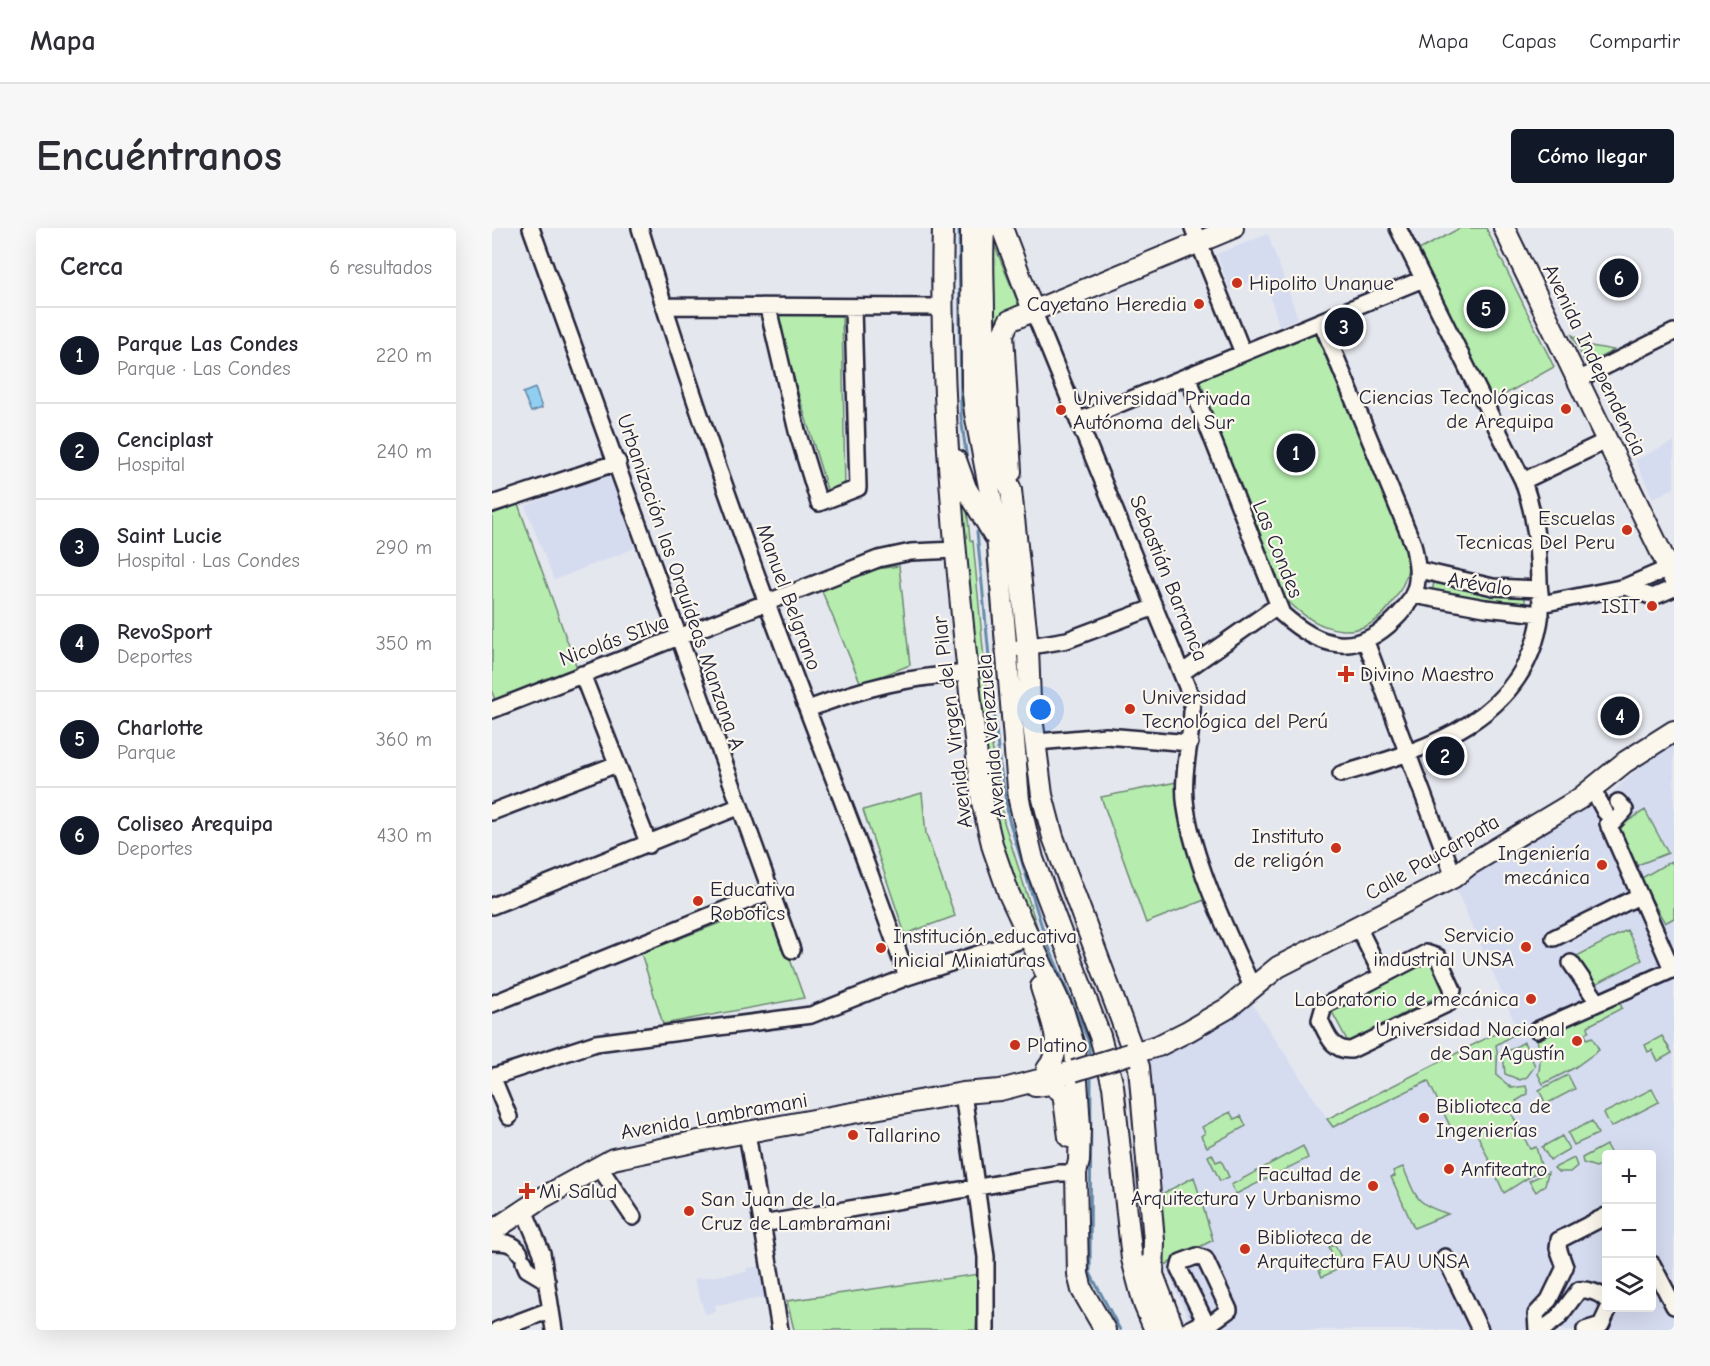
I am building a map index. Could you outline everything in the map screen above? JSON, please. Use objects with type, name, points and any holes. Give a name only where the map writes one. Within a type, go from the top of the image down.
[{"type":"main road","name":"Avenida Virgen del Pilar","points":[[944,228],[941,307],[945,418],[969,673],[987,827],[1009,894],[1063,1010],[1075,1048],[1080,1127],[1079,1161],[1076,1173],[1078,1274],[1082,1290],[1105,1330]]},
{"type":"main road","name":"Avenida Venezuela","points":[[971,228],[972,386],[975,413],[994,507],[1016,774],[1024,826],[1105,1056],[1113,1086],[1132,1259],[1144,1304],[1155,1330]]},
{"type":"main road","name":"Avenida Venezuela","points":[[997,228],[984,330],[989,415],[1000,467],[1011,490],[1028,648],[1030,700],[1042,795],[1053,837],[1129,1049],[1138,1067],[1154,1241],[1153,1277]]},
{"type":"main road","name":"Sebastián Barranca","points":[[997,228],[1033,310]]},
{"type":"main road","points":[[1011,490],[1003,334],[1009,321],[1196,235],[1233,228]]},
{"type":"main road","name":"Avenida Independencia","points":[[1504,228],[1608,440],[1667,580]]},
{"type":"main road","points":[[945,395],[960,476],[997,542]]},
{"type":"main road","name":"Avenida Venezuela","points":[[1030,700],[1026,719],[1035,815],[1049,862],[1112,1032],[1125,1083],[1147,1257],[1174,1330]]},
{"type":"main road","name":"Calle Paucarpata","points":[[1072,1067],[1129,1049],[1158,1046],[1228,1008],[1278,967],[1454,877],[1468,865],[1579,799],[1625,762],[1674,731]]},
{"type":"main road","points":[[1032,946],[1056,1041],[1054,1056],[1047,1069]]},
{"type":"main road","name":"Avenida Lambramani","points":[[509,1246],[518,1214],[598,1165],[630,1155],[963,1093],[1047,1069],[1072,1067]]},
{"type":"main road","name":"Avenida Lambramani","points":[[963,1093],[1000,1090],[1072,1067]]},
{"type":"main road","points":[[1000,1090],[1046,1084],[1060,1089],[1065,1102],[1076,1173]]},
{"type":"street","name":"Urbanización las Orquídeas Manzana A","points":[[531,228],[618,462],[678,639],[792,950]]},
{"type":"street","name":"Manuel Belgrano","points":[[640,228],[664,306],[766,602],[872,873],[908,977]]},
{"type":"street","points":[[1341,774],[1407,755],[1454,735],[1492,706],[1524,663],[1540,602],[1535,524],[1523,481],[1398,228]]},
{"type":"street","points":[[1196,235],[1243,352]]},
{"type":"street","points":[[1078,421],[1423,279]]},
{"type":"street","points":[[664,306],[941,307]]},
{"type":"street","points":[[768,308],[797,431],[819,503],[858,488],[853,308]]},
{"type":"street","name":"Sebastián Barranca","points":[[1033,310],[1183,672],[1192,699],[1190,743],[1184,786],[1190,828],[1217,905],[1253,989]]},
{"type":"street","points":[[1321,321],[1413,544],[1419,570],[1414,595],[1410,603],[1383,631],[1366,642],[1454,877]]},
{"type":"street","points":[[1578,380],[1674,332]]},
{"type":"street","name":"Las Condes","points":[[1188,377],[1276,606],[1302,632],[1316,638],[1335,643],[1366,642]]},
{"type":"street","points":[[1523,481],[1608,440]]},
{"type":"street","points":[[492,504],[618,462]]},
{"type":"street","name":"Nicolás SIlva","points":[[492,710],[878,559],[910,552],[957,550]]},
{"type":"street","name":"Arévalo","points":[[1419,570],[1493,587],[1540,602]]},
{"type":"street","points":[[1540,602],[1667,580]]},
{"type":"street","name":"Arévalo","points":[[1414,595],[1485,608],[1540,602]]},
{"type":"street","points":[[1183,672],[1276,606]]},
{"type":"street","points":[[1007,650],[1067,640],[1155,607]]},
{"type":"street","points":[[808,709],[854,691],[918,676],[969,673]]},
{"type":"street","points":[[582,674],[649,845]]},
{"type":"street","points":[[1037,742],[1106,736],[1190,743]]},
{"type":"street","points":[[492,812],[617,764]]},
{"type":"street","points":[[1537,1030],[1673,969],[1592,788]]},
{"type":"street","points":[[1608,821],[1625,810],[1618,802]]},
{"type":"street","points":[[492,906],[649,845],[738,807]]},
{"type":"street","points":[[492,1004],[771,891]]},
{"type":"street","points":[[1554,938],[1639,896]]},
{"type":"street","points":[[1358,927],[1382,975]]},
{"type":"street","points":[[509,1117],[492,1076],[596,1043],[812,1015],[908,977],[1032,946]]},
{"type":"street","points":[[1430,953],[1438,957],[1453,996],[1445,1005],[1351,1050],[1336,1047],[1320,1020],[1320,1012],[1324,1006],[1382,975],[1421,954],[1430,953]]},
{"type":"street","points":[[1571,963],[1598,1001]]},
{"type":"street","points":[[963,1093],[987,1267],[986,1330]]},
{"type":"street","points":[[747,1133],[780,1330]]},
{"type":"street","points":[[598,1165],[633,1217]]},
{"type":"street","points":[[762,1224],[1060,1173],[1076,1173]]},
{"type":"street","points":[[518,1214],[533,1232],[542,1253],[554,1330]]},
{"type":"street","points":[[1537,1330],[1536,1314],[1549,1300],[1565,1267],[1558,1248],[1559,1240],[1602,1218]]},
{"type":"street","points":[[533,1232],[509,1246],[527,1269],[547,1281]]},
{"type":"street","points":[[1445,1257],[1480,1330]]},
{"type":"street","points":[[1656,1272],[1674,1306]]},
{"type":"street","points":[[1542,1330],[1558,1318],[1575,1292],[1584,1289],[1602,1294]]},
{"type":"street","points":[[497,1330],[550,1310]]},
{"type":"street","points":[[1585,1330],[1601,1325],[1606,1312]]},
{"type":"street","points":[[1188,1330],[1205,1321]]},
{"type":"shaded area","name":"Hipolito Unanue","points":[[1268,234],[1298,318],[1279,326],[1264,276],[1230,290],[1217,254]]},
{"type":"shaded area","points":[[1674,441],[1674,488],[1653,498],[1635,460]]},
{"type":"shaded area","points":[[605,474],[612,476],[635,548],[554,580],[525,506]]},
{"type":"shaded area","name":"Universidad Nacional de San Agustín","points":[[1674,744],[1674,1330],[1193,1330],[1162,1259],[1145,1081],[1151,1060],[1251,1002],[1327,1118],[1515,1023],[1454,885],[1607,797],[1648,759]]},
{"type":"shaded area","points":[[760,1266],[765,1298],[715,1305],[716,1312],[705,1314],[694,1279],[746,1272],[747,1268]]},
{"type":"green space","points":[[1460,228],[1486,228],[1554,367],[1493,401],[1417,251]]},
{"type":"green space","points":[[991,237],[1021,310],[1004,316],[996,414]]},
{"type":"green space","points":[[842,310],[845,492],[829,496],[774,312]]},
{"type":"green space","points":[[1314,331],[1400,525],[1407,553],[1407,574],[1394,600],[1382,615],[1369,624],[1355,629],[1341,630],[1312,620],[1285,598],[1193,381]]},
{"type":"green space","points":[[1572,335],[1591,346],[1614,350],[1590,363],[1585,362]]},
{"type":"green space","points":[[959,496],[966,498],[970,540],[973,541],[984,659],[975,659]]},
{"type":"green space","points":[[518,504],[577,668],[496,702],[492,692],[492,514]]},
{"type":"green space","points":[[991,552],[1018,836],[1006,768],[987,557]]},
{"type":"green space","points":[[899,566],[910,665],[861,684],[821,589],[869,570]]},
{"type":"green space","points":[[1435,578],[1525,595],[1525,605],[1488,603],[1432,591]]},
{"type":"green space","points":[[985,664],[991,739],[1004,822],[1047,958],[1002,855],[993,823],[976,665]]},
{"type":"green space","points":[[1177,782],[1181,826],[1207,899],[1146,923],[1101,797]]},
{"type":"green space","points":[[922,793],[926,834],[955,916],[905,934],[863,810]]},
{"type":"green space","points":[[1645,810],[1668,853],[1635,866],[1617,828]]},
{"type":"green space","points":[[1671,861],[1674,867],[1674,918],[1665,923],[1640,879]]},
{"type":"green space","points":[[770,904],[804,998],[663,1024],[641,953]]},
{"type":"green space","points":[[1627,930],[1642,960],[1588,988],[1573,958]]},
{"type":"green space","points":[[1430,956],[1446,992],[1348,1042],[1330,1008]]},
{"type":"green space","points":[[1616,994],[1622,1008],[1588,1026],[1589,1031],[1585,1034],[1587,1039],[1592,1037],[1599,1050],[1574,1068],[1543,1084],[1538,1074],[1540,1064],[1537,1030]]},
{"type":"green space","points":[[1516,1023],[1518,1032],[1496,1045],[1497,1076],[1512,1088],[1526,1086],[1528,1094],[1516,1101],[1520,1106],[1511,1112],[1530,1149],[1536,1147],[1542,1169],[1504,1193],[1473,1125],[1454,1134],[1428,1081],[1333,1127],[1327,1119]]},
{"type":"green space","points":[[1662,1036],[1672,1053],[1658,1061],[1652,1050],[1648,1052],[1645,1045]]},
{"type":"green space","points":[[1524,1042],[1535,1066],[1527,1077],[1520,1080],[1505,1074],[1503,1054]]},
{"type":"green space","points":[[1568,1075],[1575,1089],[1546,1104],[1539,1090]]},
{"type":"green space","points":[[1652,1089],[1659,1102],[1611,1127],[1604,1113]]},
{"type":"green space","points":[[1230,1112],[1234,1119],[1241,1116],[1246,1126],[1207,1147],[1201,1136],[1205,1133],[1202,1127]]},
{"type":"green space","points":[[1592,1121],[1598,1134],[1574,1145],[1568,1133]]},
{"type":"green space","points":[[1562,1136],[1569,1149],[1550,1160],[1542,1147]]},
{"type":"green space","points":[[1606,1145],[1609,1150],[1602,1150],[1602,1164],[1596,1167],[1583,1163],[1582,1158]]},
{"type":"green space","points":[[1303,1146],[1308,1158],[1236,1194],[1231,1185]]},
{"type":"green space","points":[[1212,1154],[1216,1162],[1221,1160],[1229,1177],[1220,1181],[1208,1156]]},
{"type":"green space","points":[[1574,1158],[1577,1166],[1570,1172],[1558,1172],[1554,1168]]},
{"type":"green space","points":[[1403,1167],[1418,1198],[1429,1206],[1448,1214],[1414,1228],[1391,1177],[1395,1176],[1393,1171]]},
{"type":"green space","points":[[1548,1172],[1545,1185],[1536,1192],[1529,1181]]},
{"type":"green space","points":[[1194,1177],[1213,1240],[1165,1265],[1156,1197]]},
{"type":"green space","points":[[1335,1245],[1345,1266],[1322,1277],[1319,1270],[1336,1262],[1329,1247]]},
{"type":"green space","points":[[979,1274],[976,1330],[794,1330],[787,1301]]},
{"type":"water","points":[[535,388],[542,408],[531,412],[523,393]]},
{"type":"waterway","points":[[959,228],[961,417],[968,467]]},
{"type":"waterway","points":[[977,532],[999,760],[1009,820],[1046,940],[1088,1040],[1090,1060]]},
{"type":"waterway","points":[[1091,1073],[1090,1273],[1120,1330]]},
{"type":"place","name":"Coliseo Arequipa","points":[[1619,278]]},
{"type":"place","name":"Hipolito Unanue","points":[[1237,283]]},
{"type":"place","name":"Cayetano Heredia","points":[[1199,304]]},
{"type":"place","name":"Charlotte","points":[[1486,309]]},
{"type":"place","name":"Saint Lucie","points":[[1344,327]]},
{"type":"place","name":"Ciencias Tecnológicas de Arequipa","points":[[1566,409]]},
{"type":"place","name":"Universidad Privada Autónoma del Sur","points":[[1061,410]]},
{"type":"place","name":"Parque Las Condes","points":[[1296,453]]},
{"type":"place","name":"Escuelas Tecnicas Del Peru","points":[[1627,530]]},
{"type":"place","name":"ISIT","points":[[1652,606]]},
{"type":"place","name":"Divino Maestro","points":[[1346,674]]},
{"type":"place","name":"Universidad Tecnológica del Perú","points":[[1130,709]]},
{"type":"place","name":"RevoSport","points":[[1620,716]]},
{"type":"place","name":"Cenciplast","points":[[1445,756]]},
{"type":"place","name":"Instituto de religón","points":[[1336,848]]},
{"type":"place","name":"Ingeniería mecánica","points":[[1602,865]]},
{"type":"place","name":"Educativa Robotics","points":[[698,901]]},
{"type":"place","name":"Servicio industrial UNSA","points":[[1526,947]]},
{"type":"place","name":"Institución educativa inicial Miniaturas","points":[[881,948]]},
{"type":"place","name":"Laboratorio de mecánica","points":[[1531,999]]},
{"type":"place","name":"Universidad Nacional de San Agustín","points":[[1577,1041]]},
{"type":"place","name":"Platino","points":[[1015,1045]]},
{"type":"place","name":"Biblioteca de Ingenierías","points":[[1424,1118]]},
{"type":"place","name":"Tallarino","points":[[853,1135]]},
{"type":"place","name":"Anfiteatro","points":[[1449,1169]]},
{"type":"place","name":"Facultad de Arquitectura y Urbanismo","points":[[1373,1186]]},
{"type":"place","name":"Mi Salud","points":[[527,1191]]},
{"type":"place","name":"San Juan de la Cruz de Lambramani","points":[[689,1211]]},
{"type":"place","name":"Biblioteca de Arquitectura FAU UNSA","points":[[1245,1249]]}]
